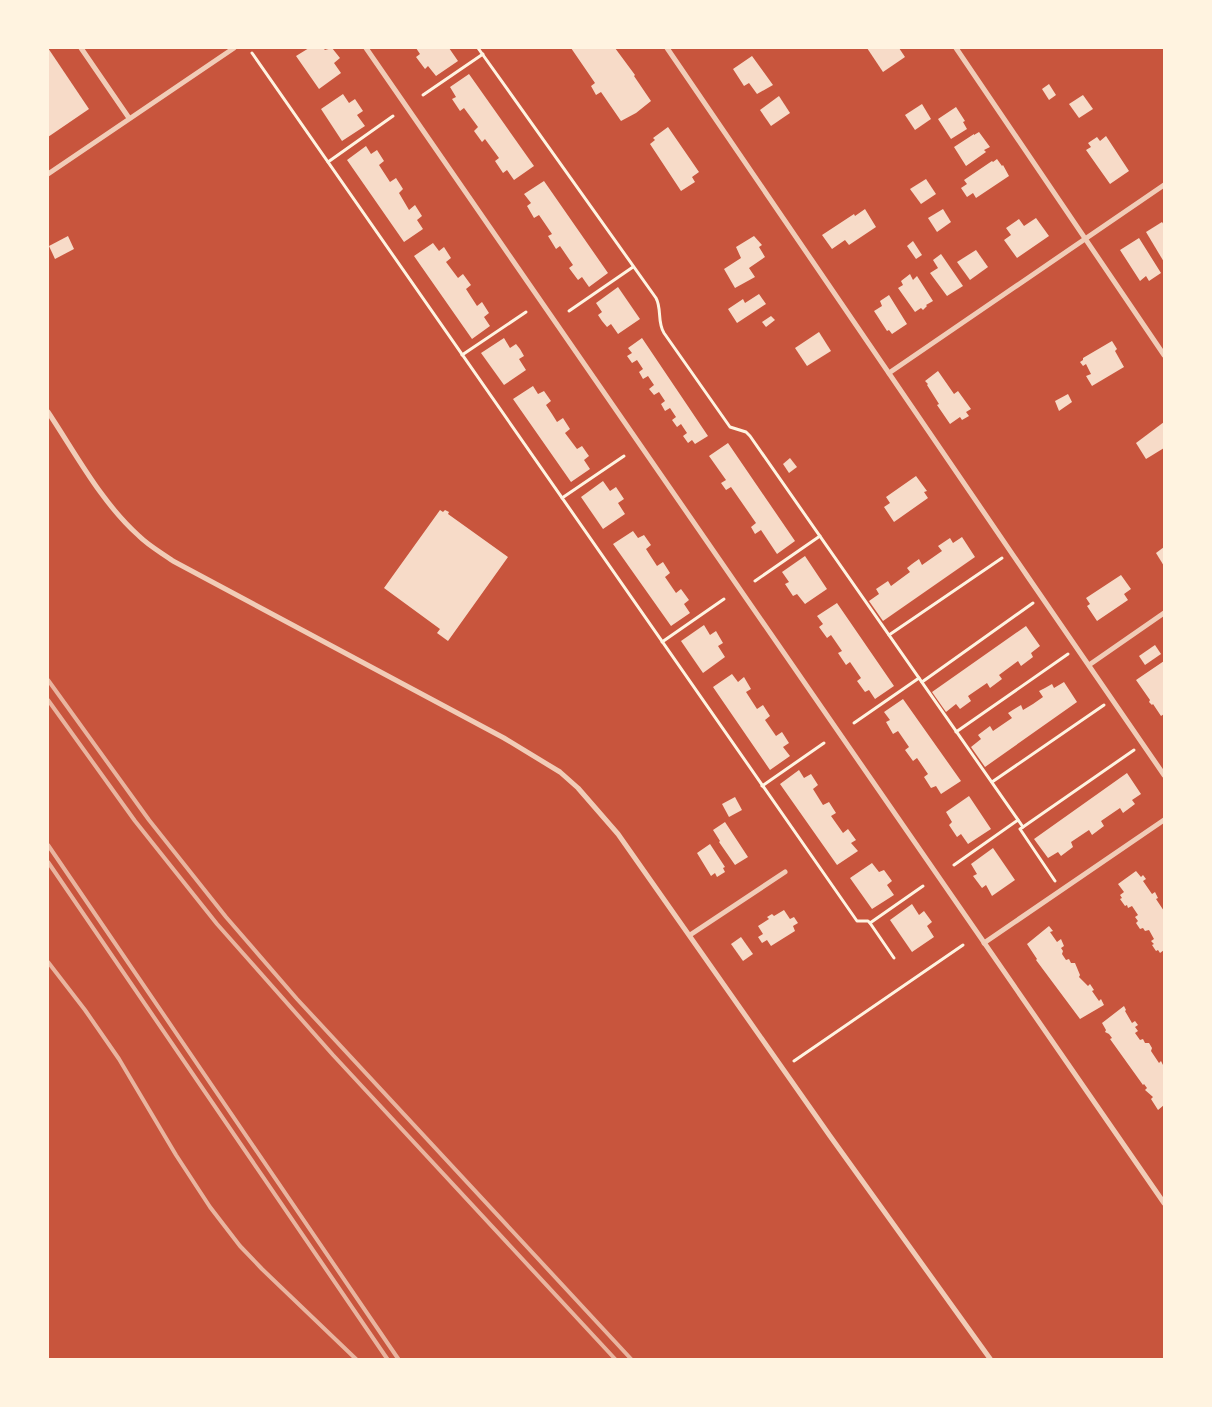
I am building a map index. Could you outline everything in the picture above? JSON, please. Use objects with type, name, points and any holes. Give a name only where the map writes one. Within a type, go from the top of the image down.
[{"type":"street","points":[[81,48],[129,118]]},
{"type":"street","points":[[48,174],[234,48]]},
{"type":"street","points":[[366,48],[1164,1202]]},
{"type":"street","points":[[667,48],[1164,775]]},
{"type":"street","points":[[956,48],[1164,355]]},
{"type":"street","points":[[889,373],[1164,185]]},
{"type":"street","points":[[48,412],[107,501],[139,537],[150,545],[173,561],[504,738],[560,772],[594,805],[618,834],[835,1144],[992,1360]]},
{"type":"street","points":[[1089,665],[1164,613]]},
{"type":"street","points":[[984,942],[1164,820]]},
{"type":"street","points":[[690,935],[785,872]]},
{"type":"path","points":[[478,48],[658,303],[660,326],[664,333],[730,427],[746,432],[750,436],[1023,827]]},
{"type":"path","points":[[252,53],[857,921],[870,922],[923,886]]},
{"type":"path","points":[[423,95],[483,54]]},
{"type":"path","points":[[328,162],[393,116]]},
{"type":"path","points":[[569,311],[633,266]]},
{"type":"path","points":[[462,355],[526,312]]},
{"type":"path","points":[[562,498],[624,456]]},
{"type":"path","points":[[755,581],[820,536]]},
{"type":"path","points":[[889,635],[1003,557]]},
{"type":"path","points":[[662,642],[724,599]]},
{"type":"path","points":[[854,723],[1034,602]]},
{"type":"path","points":[[956,732],[1069,654]]},
{"type":"path","points":[[992,782],[1104,705]]},
{"type":"path","points":[[762,786],[824,743]]},
{"type":"path","points":[[1055,881],[1020,829],[1135,750]]},
{"type":"path","points":[[954,865],[1018,820]]},
{"type":"path","points":[[870,922],[894,958]]},
{"type":"path","points":[[794,1061],[964,945]]},
{"type":"building","points":[[48,48],[89,109],[48,137]]},
{"type":"building","points":[[309,48],[323,48],[325,50],[332,48],[340,58],[334,63],[341,73],[319,89],[296,56]]},
{"type":"building","points":[[416,48],[449,48],[458,61],[436,76],[428,66],[425,69],[416,57],[420,54]]},
{"type":"building","points":[[571,48],[615,48],[651,101],[636,113],[621,121],[601,92],[596,95],[591,86],[595,83]]},
{"type":"building","points":[[867,48],[899,48],[905,57],[883,72]]},
{"type":"building","points":[[752,56],[773,85],[757,94],[749,83],[744,86],[733,69]]},
{"type":"building","points":[[469,74],[534,166],[514,180],[507,170],[503,173],[495,161],[499,158],[485,139],[482,142],[474,131],[478,127],[464,108],[460,111],[452,99],[456,97],[450,87]]},
{"type":"building","points":[[1049,84],[1056,95],[1049,100],[1042,89]]},
{"type":"building","points":[[343,94],[349,103],[355,99],[363,111],[357,115],[365,126],[342,141],[321,109]]},
{"type":"building","points":[[1083,95],[1093,109],[1079,118],[1069,104]]},
{"type":"building","points":[[779,96],[790,113],[771,126],[760,110]]},
{"type":"building","points":[[922,104],[931,119],[915,130],[905,115]]},
{"type":"building","points":[[956,107],[965,121],[963,122],[967,129],[951,139],[938,119]]},
{"type":"building","points":[[668,127],[699,172],[692,177],[695,182],[681,191],[650,144],[655,140],[653,138]]},
{"type":"building","points":[[979,132],[990,147],[966,166],[954,147]]},
{"type":"building","points":[[1106,136],[1129,171],[1110,184],[1086,150],[1091,147],[1088,143],[1097,137],[1100,141]]},
{"type":"building","points":[[366,146],[371,154],[377,150],[384,161],[379,165],[390,182],[396,178],[403,189],[399,193],[409,210],[415,205],[422,216],[417,220],[423,229],[404,242],[347,160]]},
{"type":"building","points":[[997,159],[1009,176],[976,198],[973,193],[967,197],[961,188],[967,184],[964,180]]},
{"type":"building","points":[[926,179],[936,194],[921,204],[910,189]]},
{"type":"building","points":[[544,181],[608,273],[589,287],[582,277],[578,280],[569,268],[573,265],[560,246],[556,249],[548,236],[552,234],[539,215],[534,218],[527,206],[531,203],[524,194]]},
{"type":"building","points":[[865,209],[876,227],[849,245],[845,240],[832,249],[822,235]]},
{"type":"building","points":[[943,209],[951,222],[937,232],[928,218]]},
{"type":"building","points":[[1036,218],[1049,236],[1017,258],[1004,240],[1011,235],[1006,228],[1019,219],[1024,226]]},
{"type":"building","points":[[1162,222],[1164,225],[1164,262],[1146,232]]},
{"type":"building","points":[[68,236],[74,249],[55,259],[49,246]]},
{"type":"building","points":[[754,236],[762,245],[759,247],[765,257],[749,268],[755,277],[735,288],[724,269],[741,258],[736,247]]},
{"type":"building","points":[[1139,238],[1161,273],[1149,281],[1146,276],[1140,281],[1120,250]]},
{"type":"building","points":[[913,241],[922,255],[916,259],[907,246]]},
{"type":"building","points":[[433,243],[439,251],[444,247],[451,258],[446,262],[458,278],[463,274],[471,285],[466,289],[477,306],[482,302],[489,313],[484,317],[490,326],[472,339],[414,256]]},
{"type":"building","points":[[976,250],[988,267],[970,280],[957,262]]},
{"type":"building","points":[[941,254],[963,286],[947,296],[930,273],[938,268],[933,260]]},
{"type":"building","points":[[910,274],[913,280],[917,276],[933,301],[926,305],[923,310],[921,308],[915,312],[898,288],[903,285],[901,281]]},
{"type":"building","points":[[618,287],[640,319],[618,334],[611,324],[607,327],[602,321],[598,315],[602,312],[596,303]]},
{"type":"building","points":[[759,294],[766,304],[737,323],[728,309],[743,299],[745,303]]},
{"type":"building","points":[[889,295],[907,324],[892,334],[889,330],[887,331],[874,311],[882,306],[880,301]]},
{"type":"building","points":[[771,316],[775,320],[766,327],[762,322]]},
{"type":"building","points":[[819,332],[831,351],[807,366],[795,348]]},
{"type":"building","points":[[504,338],[510,348],[516,344],[520,349],[524,356],[519,359],[526,370],[504,385],[481,353]]},
{"type":"building","points":[[642,338],[708,436],[695,444],[692,440],[688,443],[683,436],[687,433],[681,424],[677,427],[672,420],[676,417],[670,408],[665,411],[661,404],[665,401],[659,392],[654,395],[649,389],[654,385],[648,376],[643,379],[639,372],[643,369],[637,360],[632,363],[627,356],[632,353],[628,348]]},
{"type":"building","points":[[1112,341],[1124,367],[1092,386],[1086,376],[1091,374],[1086,364],[1083,366],[1080,362],[1083,358]]},
{"type":"building","points":[[938,371],[954,394],[958,391],[971,409],[966,412],[969,416],[962,420],[960,417],[950,424],[937,405],[939,404],[925,381]]},
{"type":"building","points":[[533,386],[538,394],[544,391],[551,401],[546,405],[557,422],[563,418],[570,429],[565,433],[577,449],[582,446],[589,456],[584,460],[590,469],[571,482],[513,399]]},
{"type":"building","points":[[1068,394],[1072,402],[1059,411],[1055,401]]},
{"type":"building","points":[[1164,422],[1164,448],[1146,459],[1136,443]]},
{"type":"building","points":[[728,443],[795,541],[777,554],[761,530],[755,534],[751,527],[756,523],[731,487],[726,490],[721,483],[726,480],[709,456]]},
{"type":"building","points":[[790,458],[797,467],[789,473],[783,464]]},
{"type":"building","points":[[916,476],[927,491],[924,492],[928,498],[894,522],[884,507],[890,503],[886,497]]},
{"type":"building","points":[[603,481],[610,491],[616,487],[624,499],[618,503],[625,514],[603,529],[581,497]]},
{"type":"building","points":[[440,510],[449,512],[448,514],[508,557],[448,641],[437,633],[440,629],[384,588]]},
{"type":"building","points":[[633,531],[638,538],[644,535],[651,545],[646,549],[657,566],[663,562],[670,573],[665,577],[676,593],[681,589],[689,600],[684,604],[690,613],[671,626],[613,544]]},
{"type":"building","points":[[962,537],[975,557],[883,621],[869,601],[879,594],[876,589],[888,581],[891,586],[910,572],[907,568],[919,559],[922,565],[942,551],[938,546],[950,538],[953,543]]},
{"type":"building","points":[[1164,547],[1164,566],[1156,553]]},
{"type":"building","points":[[805,556],[827,589],[805,604],[797,594],[793,596],[785,584],[789,582],[782,572]]},
{"type":"building","points":[[1121,575],[1131,589],[1124,594],[1128,600],[1097,621],[1087,606],[1090,604],[1086,598]]},
{"type":"building","points":[[837,603],[894,686],[875,699],[869,690],[865,692],[857,681],[861,678],[850,662],[846,665],[838,653],[842,651],[831,635],[827,638],[819,627],[823,624],[817,616]]},
{"type":"building","points":[[704,625],[710,635],[716,631],[723,643],[718,646],[725,657],[703,673],[681,641]]},
{"type":"building","points":[[1026,626],[1040,646],[1031,653],[1033,657],[1021,666],[1018,661],[999,675],[1002,679],[990,688],[987,683],[968,696],[971,701],[960,709],[956,704],[946,712],[932,692]]},
{"type":"building","points":[[1155,645],[1161,654],[1145,665],[1139,656]]},
{"type":"building","points":[[1164,661],[1164,714],[1161,716],[1153,704],[1149,702],[1150,700],[1136,680]]},
{"type":"building","points":[[732,674],[738,682],[744,677],[751,689],[746,692],[757,709],[763,705],[770,716],[765,720],[776,736],[782,732],[789,743],[783,747],[790,756],[770,770],[713,687]]},
{"type":"building","points":[[1064,682],[1077,702],[985,767],[971,747],[981,739],[978,735],[990,726],[993,731],[1012,718],[1008,713],[1021,705],[1023,710],[1043,697],[1039,691],[1052,684],[1054,688]]},
{"type":"building","points":[[903,699],[961,781],[941,794],[936,786],[931,788],[924,777],[928,774],[917,758],[913,761],[905,750],[909,747],[898,731],[893,734],[886,722],[890,720],[884,712]]},
{"type":"building","points":[[799,770],[804,778],[811,774],[818,785],[813,789],[823,805],[829,802],[836,813],[831,816],[843,833],[848,829],[856,840],[851,843],[858,851],[837,865],[780,784]]},
{"type":"building","points":[[1127,773],[1141,794],[1132,800],[1135,804],[1123,813],[1120,808],[1101,821],[1104,826],[1092,835],[1089,830],[1071,842],[1073,847],[1061,856],[1058,852],[1048,858],[1034,839]]},
{"type":"building","points":[[969,796],[991,829],[968,844],[961,834],[957,837],[949,825],[952,822],[946,812]]},
{"type":"building","points":[[735,797],[742,810],[729,817],[722,804]]},
{"type":"building","points":[[725,822],[748,857],[735,865],[713,830]]},
{"type":"building","points":[[710,844],[725,867],[723,868],[725,872],[717,877],[715,873],[711,876],[697,853]]},
{"type":"building","points":[[993,848],[1015,880],[992,896],[986,885],[982,888],[973,876],[977,874],[971,864]]},
{"type":"building","points":[[872,863],[879,872],[884,870],[892,881],[887,885],[894,895],[872,909],[850,878]]},
{"type":"building","points":[[1136,871],[1141,877],[1143,875],[1146,879],[1143,881],[1152,894],[1155,892],[1158,898],[1156,899],[1164,911],[1164,950],[1160,953],[1152,945],[1154,944],[1151,941],[1154,939],[1149,930],[1140,929],[1136,923],[1138,921],[1135,917],[1138,915],[1132,906],[1128,908],[1120,899],[1122,898],[1120,895],[1124,892],[1118,884]]},
{"type":"building","points":[[912,904],[919,915],[924,911],[932,922],[927,926],[934,937],[912,952],[890,920]]},
{"type":"building","points":[[784,910],[790,919],[794,917],[798,923],[793,926],[795,931],[771,946],[767,940],[762,943],[758,937],[763,934],[758,926],[769,919],[767,917],[772,914],[774,916]]},
{"type":"building","points":[[1049,926],[1053,931],[1050,932],[1057,942],[1061,939],[1064,946],[1061,948],[1062,954],[1066,960],[1069,959],[1071,963],[1075,963],[1080,975],[1079,977],[1088,986],[1090,984],[1094,990],[1092,991],[1099,1001],[1101,999],[1104,1005],[1080,1019],[1036,960],[1027,944]]},
{"type":"building","points":[[741,937],[753,954],[743,961],[731,944]]},
{"type":"building","points":[[1124,1006],[1132,1023],[1135,1021],[1138,1025],[1135,1027],[1138,1031],[1135,1033],[1140,1040],[1143,1039],[1145,1043],[1149,1043],[1152,1048],[1151,1051],[1164,1067],[1164,1105],[1158,1110],[1151,1099],[1153,1097],[1145,1090],[1147,1088],[1110,1039],[1112,1038],[1109,1034],[1105,1032],[1106,1030],[1102,1023]]},
{"type":"railway","points":[[48,680],[149,820],[226,917],[297,999],[632,1360]]},
{"type":"railway","points":[[48,700],[135,821],[217,924],[333,1055],[616,1360]]},
{"type":"railway","points":[[48,845],[399,1360]]},
{"type":"railway","points":[[48,862],[388,1360]]},
{"type":"railway","points":[[48,962],[85,1010],[119,1059],[176,1155],[210,1207],[240,1246],[357,1360]]}]
